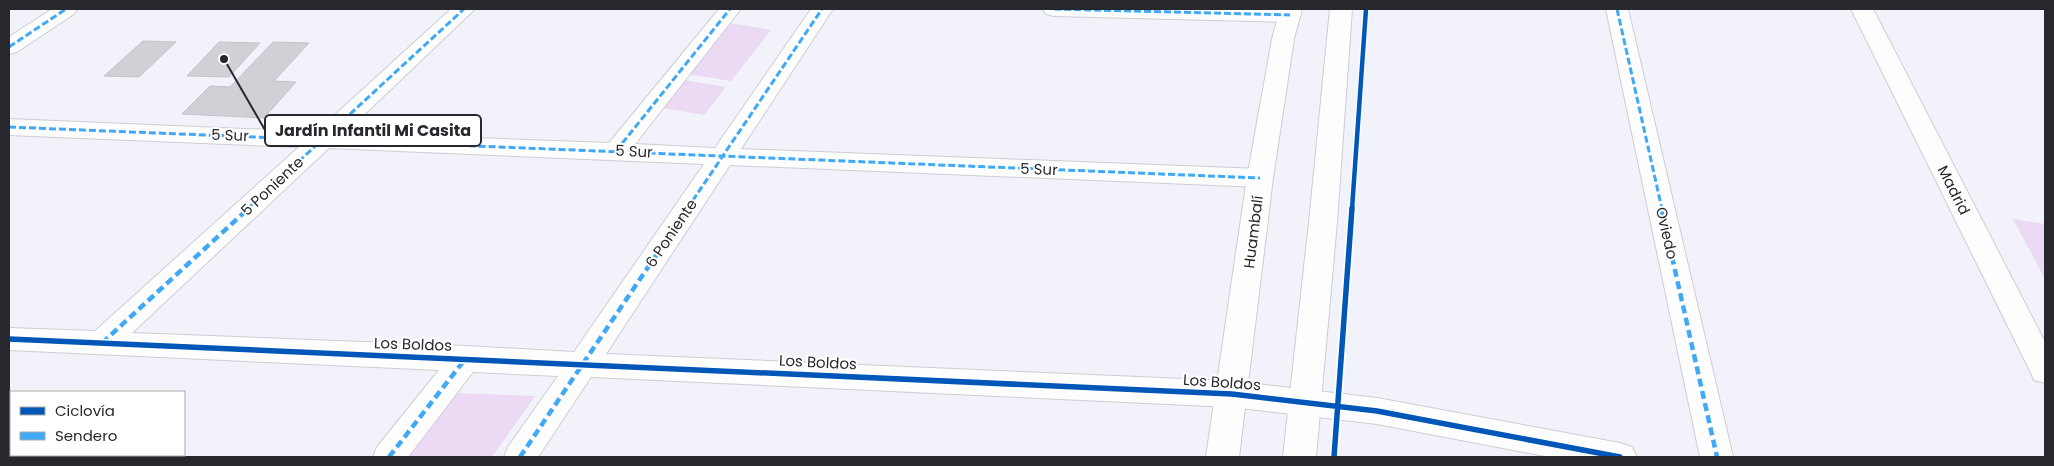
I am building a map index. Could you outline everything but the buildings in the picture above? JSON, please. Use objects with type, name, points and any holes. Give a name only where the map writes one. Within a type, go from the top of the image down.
[{"type":"street","points":[[9,47],[66,9]]},
{"type":"street","name":"5 Poniente","points":[[102,343],[464,9]]},
{"type":"street","points":[[616,150],[730,9]]},
{"type":"street","name":"6 Poniente","points":[[520,457],[822,9]]},
{"type":"street","points":[[1054,9],[1290,12]]},
{"type":"street","points":[[1299,457],[1323,222],[1341,9]]},
{"type":"street","name":"Oviedo","points":[[1617,9],[1717,457]]},
{"type":"street","name":"Madrid","points":[[1862,9],[2045,371]]},
{"type":"street","name":"Huambalí","points":[[1222,457],[1260,178],[1283,39],[1290,12]]},
{"type":"street","name":"5 Sur","points":[[9,126],[1260,178]]},
{"type":"street","name":"Los Boldos","points":[[9,339],[466,358],[1232,394],[1377,411],[1620,457]]},
{"type":"street","points":[[389,457],[466,358]]},
{"type":"shaded area","points":[[730,23],[771,30],[731,81],[688,74]]},
{"type":"shaded area","points":[[684,80],[726,87],[704,115],[662,108]]},
{"type":"shaded area","points":[[2013,219],[2045,224],[2045,279]]},
{"type":"shaded area","points":[[455,393],[535,396],[492,457],[404,457]]},
{"type":"marked path","points":[[9,47],[66,9]]},
{"type":"marked path","points":[[102,343],[464,9]]},
{"type":"marked path","points":[[616,151],[730,9]]},
{"type":"marked path","points":[[520,457],[822,9]]},
{"type":"marked path","points":[[1054,9],[1290,15]]},
{"type":"marked path","points":[[1617,9],[1717,457]]},
{"type":"marked path","points":[[9,127],[1260,178]]},
{"type":"marked path","points":[[389,457],[466,358]]},
{"type":"cycle path","points":[[1334,457],[1366,9]]},
{"type":"cycle path","points":[[9,339],[1232,394],[1377,411],[1620,457]]},
{"type":"place","name":"Jardín Infantil Mi Casita","points":[[224,59]]}]
